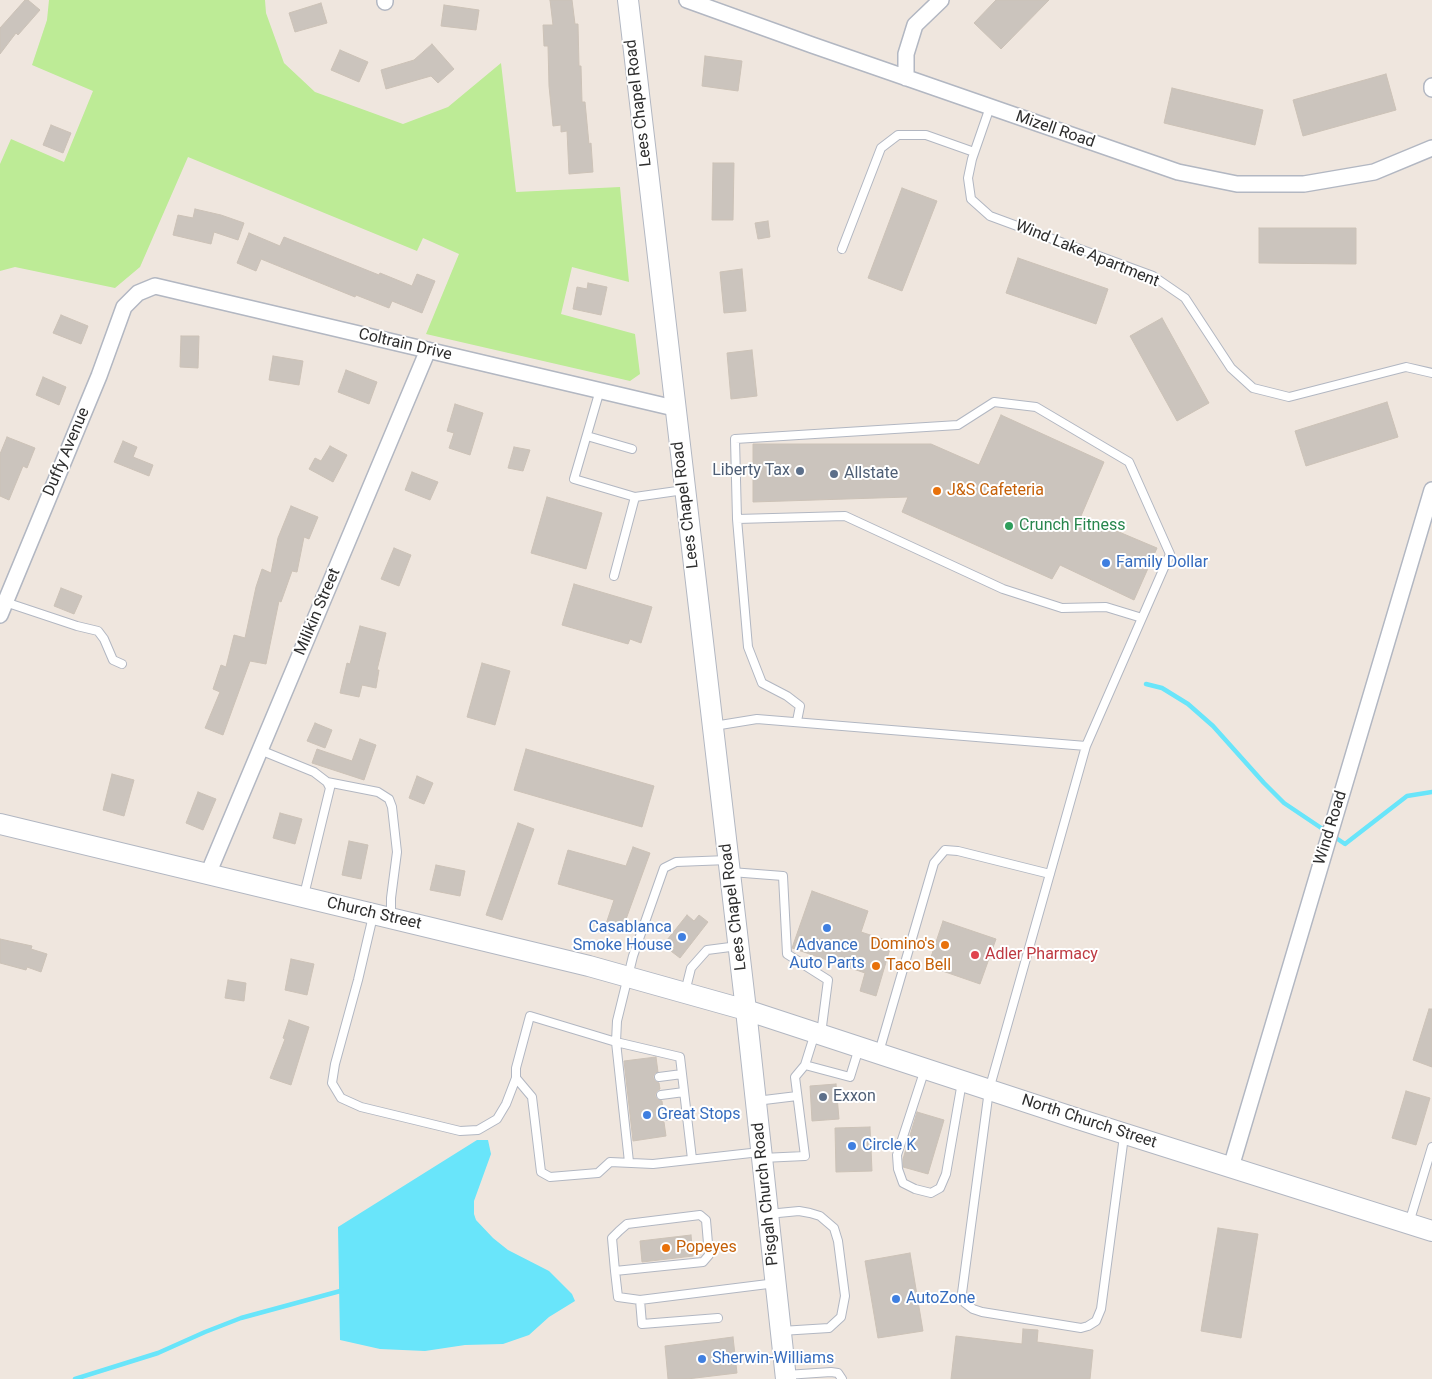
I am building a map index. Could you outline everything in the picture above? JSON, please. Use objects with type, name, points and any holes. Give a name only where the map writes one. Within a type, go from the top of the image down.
[{"type":"main road","name":"Lees Chapel Road","points":[[628,0],[674,408],[746,1010]]},
{"type":"main road","name":"Church Street","points":[[0,824],[628,976],[746,1010]]},
{"type":"main road","name":"North Church Street","points":[[746,1010],[1125,1134],[1432,1230]]},
{"type":"main road","name":"Pisgah Church Road","points":[[746,1010],[786,1377]]},
{"type":"street","name":"Mizell Road","points":[[687,0],[1178,172],[1237,184],[1304,184],[1374,172],[1432,148]]},
{"type":"street","points":[[906,78],[906,54],[915,25],[941,0]]},
{"type":"street","name":"Coltrain Drive","points":[[138,293],[155,286],[674,408]]},
{"type":"street","name":"Duffy Avenue","points":[[3,608],[98,376],[124,307],[138,293]]},
{"type":"street","name":"Milikin Street","points":[[208,874],[428,350]]},
{"type":"street","name":"Wind Road","points":[[1231,1167],[1432,490]]},
{"type":"lane","name":"Wind Lake Apartment","points":[[990,107],[974,152],[968,178],[968,190],[971,200],[990,216],[1153,276],[1185,298],[1231,368],[1253,388],[1289,397],[1406,367],[1432,373]]},
{"type":"lane","points":[[842,249],[881,148],[898,135],[926,135],[974,152]]},
{"type":"lane","points":[[600,390],[574,479],[635,497],[684,490]]},
{"type":"lane","points":[[797,721],[800,706],[787,696],[762,683],[748,647],[737,520],[735,439],[958,425],[994,402],[1036,407],[1129,462],[1170,554],[1086,746],[989,1090],[962,1292],[965,1304],[973,1309],[1080,1328],[1096,1321],[1101,1309],[1125,1134]]},
{"type":"lane","points":[[587,436],[632,449]]},
{"type":"lane","points":[[614,576],[635,497]]},
{"type":"lane","points":[[737,520],[845,516],[1004,588],[1062,608],[1106,607],[1142,618]]},
{"type":"lane","points":[[3,608],[98,631],[104,639],[113,660],[122,664]]},
{"type":"lane","points":[[712,726],[757,719],[797,721],[1086,746]]},
{"type":"lane","points":[[260,750],[301,765],[314,772],[327,782],[330,788],[304,897]]},
{"type":"lane","points":[[327,782],[378,792],[388,799],[392,807],[397,852],[391,898],[358,980],[335,1064],[332,1083],[341,1098],[360,1107],[460,1131],[478,1130],[497,1119],[506,1104],[516,1078],[516,1068],[530,1016],[616,1042],[680,1057],[692,1159]]},
{"type":"lane","points":[[879,1054],[934,863],[946,850],[958,851],[1050,874]]},
{"type":"lane","points":[[516,1078],[532,1097],[541,1172],[550,1177],[598,1174],[610,1162],[653,1164],[692,1159],[762,1155],[805,1156],[795,1077],[806,1065],[818,1034],[828,980],[787,954],[783,876],[729,866],[676,862],[664,868],[633,956],[616,1021],[616,1042],[628,1121],[629,1162]]},
{"type":"lane","points":[[685,993],[691,968],[707,950],[738,946]]},
{"type":"lane","points":[[806,1065],[850,1077],[860,1047]]},
{"type":"lane","points":[[924,1069],[897,1155],[898,1169],[903,1183],[915,1189],[931,1193],[940,1188],[946,1174],[962,1081]]},
{"type":"lane","points":[[659,1078],[682,1074]]},
{"type":"lane","points":[[661,1095],[684,1092]]},
{"type":"lane","points":[[756,1101],[797,1096]]},
{"type":"lane","points":[[663,1116],[687,1114]]},
{"type":"lane","points":[[1409,1223],[1432,1147]]},
{"type":"lane","points":[[768,1214],[799,1211],[810,1213],[820,1216],[834,1228],[838,1241],[845,1296],[841,1317],[829,1328],[781,1331]]},
{"type":"lane","points":[[615,1271],[703,1262],[709,1255],[706,1220],[700,1215],[627,1224],[612,1238],[615,1271],[618,1297],[640,1300],[776,1283]]},
{"type":"lane","points":[[640,1300],[642,1324],[718,1318]]},
{"type":"lane","points":[[786,1377],[832,1372],[838,1373],[842,1379]]},
{"type":"green space","points":[[49,0],[265,0],[266,13],[284,63],[315,92],[403,124],[448,107],[501,63],[516,192],[620,187],[629,282],[572,267],[561,314],[635,334],[640,374],[630,381],[426,334],[459,254],[423,238],[417,251],[188,157],[140,267],[115,288],[15,267],[0,271],[0,164],[11,139],[64,162],[93,91],[32,65],[47,20]]},
{"type":"water","points":[[477,1140],[488,1140],[491,1154],[474,1201],[476,1220],[493,1238],[508,1250],[549,1271],[572,1294],[575,1301],[549,1317],[529,1335],[503,1344],[465,1345],[425,1351],[380,1349],[340,1340],[338,1227]]},
{"type":"building","points":[[25,0],[28,0],[40,10],[18,35],[16,33],[0,54],[0,28]]},
{"type":"building","points":[[550,0],[572,0],[575,24],[578,24],[582,102],[585,102],[593,172],[569,174],[567,131],[561,132],[561,125],[553,126],[548,46],[544,46],[543,25],[553,25]]},
{"type":"building","points":[[996,0],[1049,0],[1001,49],[974,23]]},
{"type":"building","points":[[321,3],[327,23],[295,32],[289,13]]},
{"type":"building","points":[[444,5],[479,10],[476,30],[441,26]]},
{"type":"building","points":[[432,44],[454,69],[438,83],[431,76],[386,89],[381,70],[414,60]]},
{"type":"building","points":[[340,50],[368,62],[359,82],[331,70]]},
{"type":"building","points":[[705,56],[742,61],[738,91],[702,86]]},
{"type":"building","points":[[1386,74],[1396,110],[1303,136],[1293,100]]},
{"type":"building","points":[[1172,88],[1263,110],[1255,145],[1164,123]]},
{"type":"building","points":[[51,125],[71,133],[63,153],[43,145]]},
{"type":"building","points":[[713,163],[734,163],[733,220],[712,220]]},
{"type":"building","points":[[902,188],[937,201],[902,291],[868,278]]},
{"type":"building","points":[[195,209],[244,223],[238,240],[214,232],[211,244],[173,235],[178,215],[193,218]]},
{"type":"building","points":[[768,221],[770,237],[758,239],[755,223]]},
{"type":"building","points":[[1259,228],[1356,228],[1356,264],[1259,263]]},
{"type":"building","points":[[249,233],[280,246],[284,237],[379,275],[380,273],[412,286],[417,274],[435,281],[422,313],[392,301],[389,308],[356,295],[355,297],[261,259],[256,271],[237,263]]},
{"type":"building","points":[[1018,258],[1108,289],[1096,324],[1006,293]]},
{"type":"building","points":[[742,269],[746,311],[724,313],[720,272]]},
{"type":"building","points":[[588,283],[607,287],[601,315],[573,309],[577,287],[587,289]]},
{"type":"building","points":[[61,315],[88,326],[81,344],[53,333]]},
{"type":"building","points":[[1162,318],[1209,403],[1177,421],[1130,336]]},
{"type":"building","points":[[181,336],[199,336],[198,368],[180,367]]},
{"type":"building","points":[[752,350],[757,396],[731,399],[727,353]]},
{"type":"building","points":[[273,356],[303,361],[299,385],[269,380]]},
{"type":"building","points":[[346,370],[377,382],[369,404],[338,392]]},
{"type":"building","points":[[43,377],[66,387],[59,405],[36,395]]},
{"type":"building","points":[[1387,402],[1398,437],[1306,466],[1295,431]]},
{"type":"building","points":[[455,404],[483,413],[470,455],[449,448],[454,433],[447,431]]},
{"type":"building","points":[[1001,415],[1104,462],[1081,516],[1157,548],[1134,600],[1060,565],[1052,579],[902,512],[908,497],[753,502],[753,444],[931,444],[979,465]]},
{"type":"building","points":[[7,437],[35,448],[27,468],[23,466],[9,500],[0,496],[0,454]]},
{"type":"building","points":[[123,441],[137,447],[133,457],[153,465],[149,476],[114,462]]},
{"type":"building","points":[[330,446],[347,455],[333,482],[309,469],[315,458],[321,461]]},
{"type":"building","points":[[514,447],[530,450],[523,471],[508,468]]},
{"type":"building","points":[[412,472],[438,482],[430,500],[405,490]]},
{"type":"building","points":[[547,497],[602,513],[586,569],[531,553]]},
{"type":"building","points":[[291,506],[318,517],[309,539],[304,537],[297,572],[292,571],[281,602],[279,601],[266,664],[250,661],[223,735],[205,728],[220,692],[213,689],[221,665],[226,667],[234,635],[245,638],[256,587],[262,569],[271,573],[278,538]]},
{"type":"building","points":[[394,548],[411,555],[399,586],[381,579]]},
{"type":"building","points":[[574,584],[652,607],[641,643],[630,639],[628,644],[562,625]]},
{"type":"building","points":[[61,588],[82,596],[74,614],[54,606]]},
{"type":"building","points":[[360,626],[386,633],[377,670],[379,670],[376,688],[362,685],[359,697],[340,693],[347,663],[350,664]]},
{"type":"building","points":[[482,663],[510,671],[495,725],[467,717]]},
{"type":"building","points":[[315,723],[332,730],[325,748],[307,741]]},
{"type":"building","points":[[360,739],[376,745],[364,780],[312,763],[317,749],[352,761]]},
{"type":"building","points":[[526,749],[654,786],[642,827],[514,790]]},
{"type":"building","points":[[112,774],[134,780],[124,816],[103,810]]},
{"type":"building","points":[[417,776],[433,783],[424,804],[409,798]]},
{"type":"building","points":[[198,792],[216,799],[203,830],[186,823]]},
{"type":"building","points":[[280,813],[302,819],[295,844],[273,838]]},
{"type":"building","points":[[518,823],[534,829],[502,920],[486,915]]},
{"type":"building","points":[[349,841],[368,845],[361,879],[342,875]]},
{"type":"building","points":[[633,847],[650,853],[621,933],[605,927],[614,900],[558,884],[568,850],[626,866]]},
{"type":"building","points":[[436,865],[465,871],[460,896],[430,890]]},
{"type":"building","points":[[812,891],[868,911],[861,932],[892,942],[876,996],[860,991],[865,973],[792,948]]},
{"type":"building","points":[[687,915],[694,921],[699,915],[708,922],[680,958],[663,945]]},
{"type":"building","points":[[943,921],[996,939],[980,984],[928,966]]},
{"type":"building","points":[[0,939],[32,946],[31,949],[47,954],[41,972],[27,967],[26,970],[0,963]]},
{"type":"building","points":[[291,959],[314,964],[307,995],[285,990]]},
{"type":"building","points":[[228,980],[246,983],[244,1001],[225,998]]},
{"type":"building","points":[[1429,1009],[1432,1009],[1432,1067],[1413,1060]]},
{"type":"building","points":[[289,1020],[309,1027],[291,1085],[270,1078],[285,1039],[283,1038]]},
{"type":"building","points":[[656,1057],[658,1072],[653,1077],[659,1083],[660,1089],[655,1095],[657,1099],[662,1101],[663,1110],[658,1113],[658,1117],[660,1121],[664,1122],[666,1136],[633,1141],[624,1061]]},
{"type":"building","points":[[836,1084],[839,1119],[812,1121],[810,1086]]},
{"type":"building","points":[[1406,1091],[1430,1098],[1416,1145],[1392,1138]]},
{"type":"building","points":[[917,1112],[944,1120],[928,1174],[903,1167],[903,1159]]},
{"type":"building","points":[[870,1127],[872,1171],[836,1172],[835,1128]]},
{"type":"building","points":[[1218,1228],[1258,1234],[1241,1338],[1201,1331]]},
{"type":"building","name":"Popeyes","points":[[691,1235],[693,1256],[642,1262],[640,1241]]},
{"type":"building","points":[[910,1253],[923,1331],[878,1338],[865,1261]]},
{"type":"building","points":[[1023,1329],[1038,1330],[1037,1342],[1093,1350],[1090,1379],[951,1379],[956,1336],[1022,1344]]},
{"type":"building","points":[[733,1337],[737,1373],[687,1379],[668,1379],[665,1346]]},
{"type":"waterway","points":[[1146,684],[1162,688],[1188,704],[1213,726],[1284,803],[1345,844],[1407,796],[1432,792]]},
{"type":"waterway","points":[[75,1379],[158,1353],[241,1318],[344,1290]]},
{"type":"place","name":"Liberty Tax","points":[[800,471]]},
{"type":"place","name":"Allstate","points":[[834,474]]},
{"type":"place","name":"J&S Cafeteria","points":[[937,491]]},
{"type":"place","name":"Crunch Fitness","points":[[1009,526]]},
{"type":"place","name":"Family Dollar","points":[[1106,563]]},
{"type":"place","name":"Advance Auto Parts","points":[[827,928]]},
{"type":"place","name":"Casablanca Smoke House","points":[[682,937]]},
{"type":"place","name":"Domino's","points":[[945,945]]},
{"type":"place","name":"Adler Pharmacy","points":[[975,955]]},
{"type":"place","name":"Taco Bell","points":[[876,966]]},
{"type":"place","name":"Exxon","points":[[823,1097]]},
{"type":"place","name":"Great Stops","points":[[647,1115]]},
{"type":"place","name":"Circle K","points":[[852,1146]]},
{"type":"place","name":"Popeyes","points":[[666,1248]]},
{"type":"place","name":"AutoZone","points":[[896,1299]]},
{"type":"place","name":"Sherwin-Williams","points":[[702,1359]]}]
